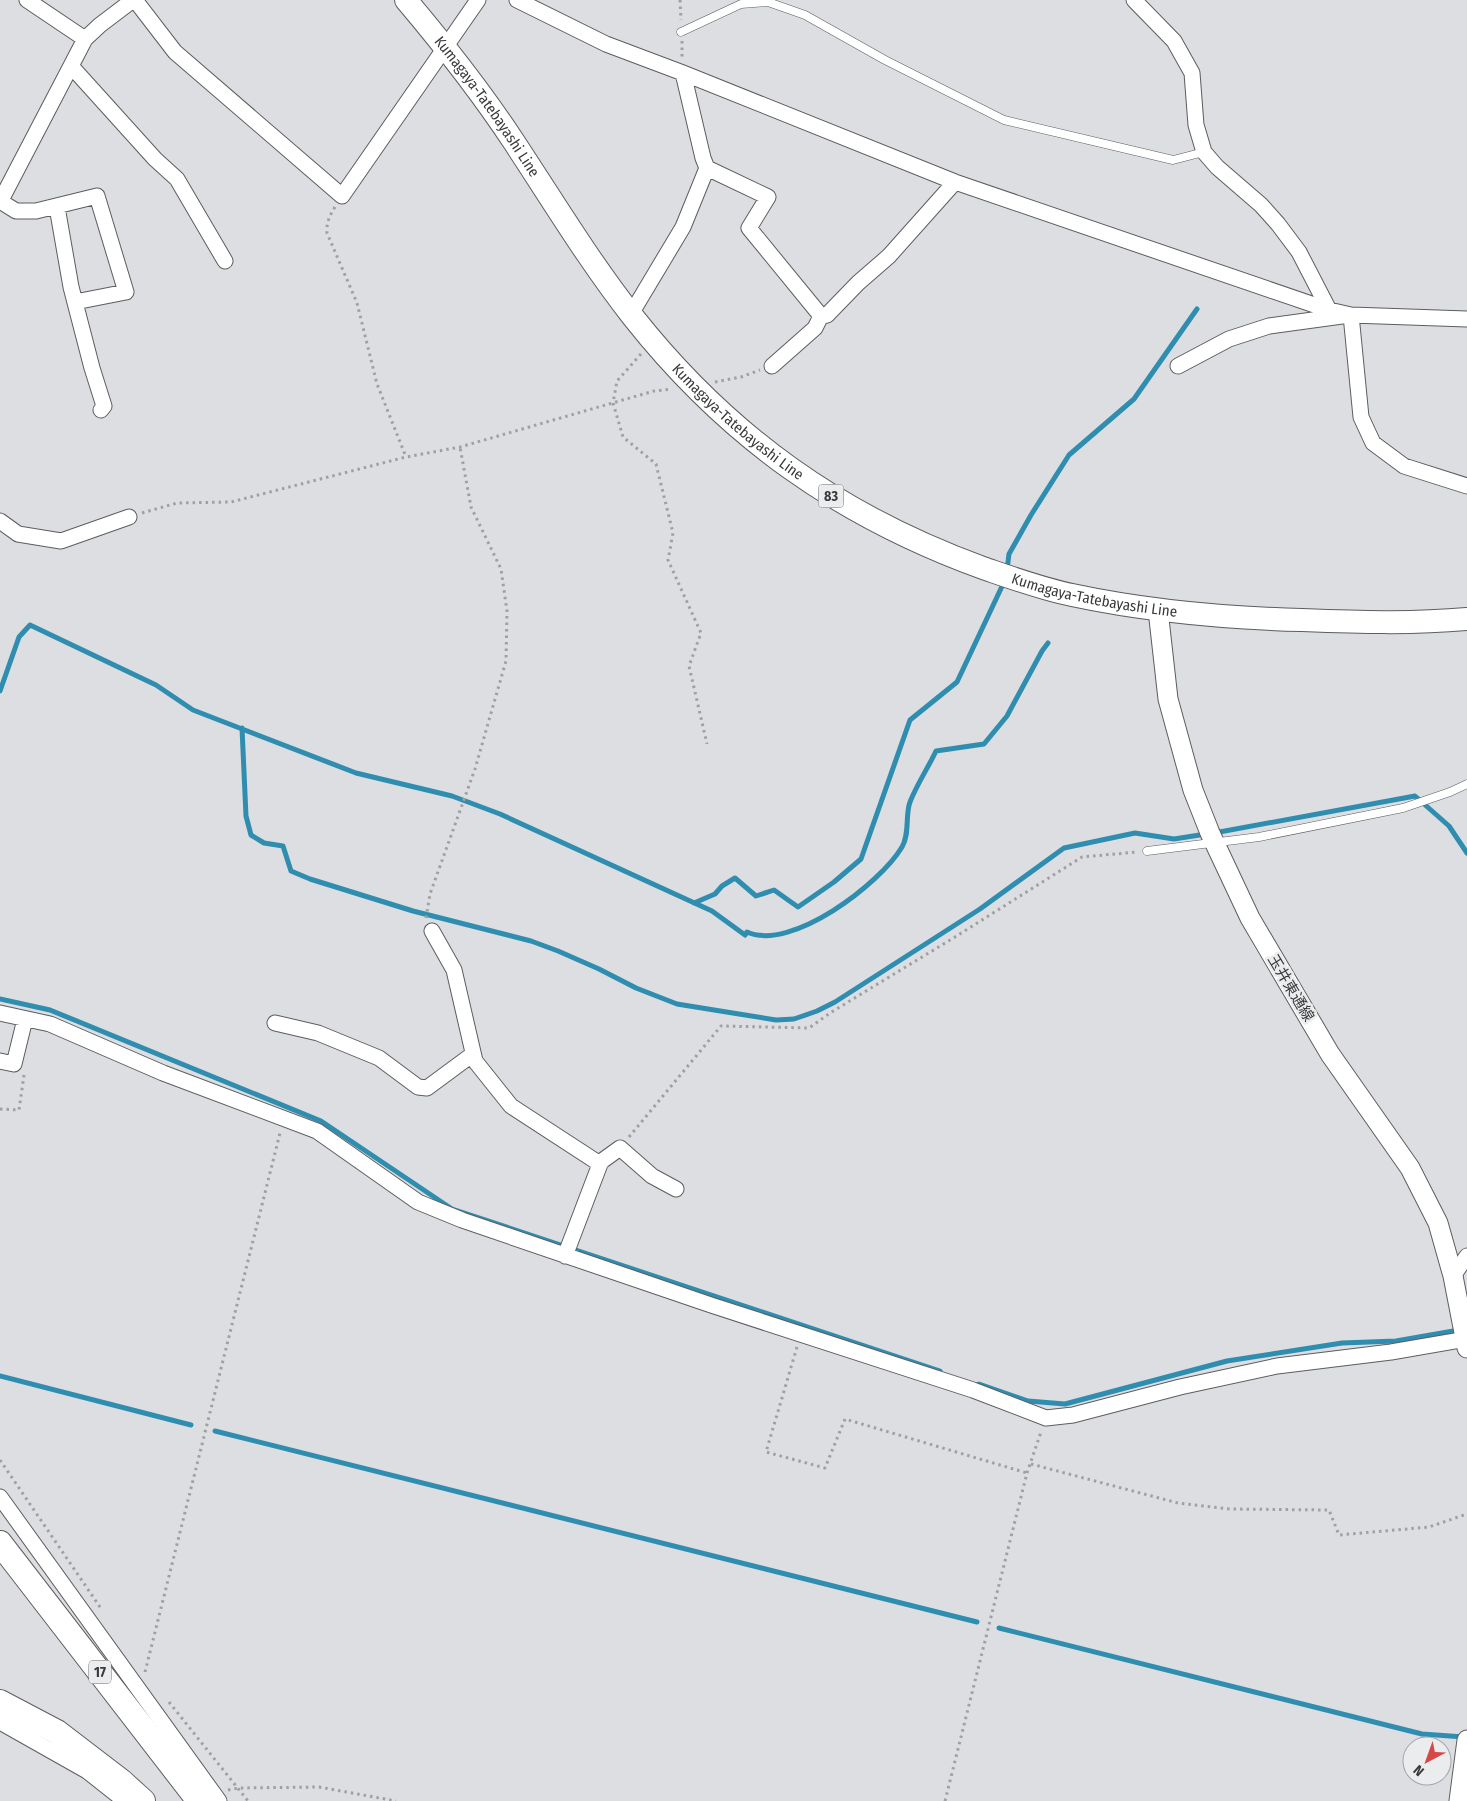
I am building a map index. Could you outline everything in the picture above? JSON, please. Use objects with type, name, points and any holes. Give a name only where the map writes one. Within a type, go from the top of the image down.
[{"type":"highway","name":"17","points":[[0,1543],[208,1799]]},
{"type":"highway","points":[[0,1702],[57,1732],[121,1781],[143,1801]]},
{"type":"main road","name":"Kumagaya-Tatebayashi Line","points":[[406,0],[445,46],[512,139],[591,261],[631,314],[695,387],[733,424],[766,451],[817,488],[870,519],[937,551],[1007,576],[1070,595],[1158,610],[1252,618],[1332,621],[1444,621],[1467,619]]},
{"type":"street","points":[[27,0],[85,39]]},
{"type":"street","points":[[75,302],[126,292],[97,196],[36,211],[16,211],[0,201],[85,39],[100,25],[134,0],[175,52],[342,196],[478,0]]},
{"type":"street","points":[[517,0],[606,44],[955,182],[1330,310],[1351,314],[1467,319]]},
{"type":"street","points":[[1134,0],[1174,41],[1192,73],[1196,125],[1204,152],[1217,167],[1261,205],[1278,224],[1299,252],[1330,310]]},
{"type":"street","points":[[71,66],[155,159],[177,179],[225,261]]},
{"type":"street","points":[[631,314],[683,227],[706,168],[702,158],[683,73]]},
{"type":"street","points":[[706,168],[768,197],[749,228],[821,316]]},
{"type":"street","points":[[821,316],[827,315],[858,283],[889,256],[955,182]]},
{"type":"street","points":[[57,207],[71,287],[104,406],[101,410]]},
{"type":"street","points":[[1178,366],[1229,339],[1269,326],[1351,314]]},
{"type":"street","points":[[1351,314],[1361,417],[1373,442],[1404,466],[1467,486]]},
{"type":"street","points":[[772,366],[815,328],[821,316]]},
{"type":"street","points":[[0,521],[18,534],[61,541],[129,517]]},
{"type":"street","name":"玉井東通線","points":[[1158,610],[1168,699],[1192,790],[1250,918],[1330,1054],[1410,1168],[1438,1223],[1453,1276],[1465,1338]]},
{"type":"street","points":[[432,931],[454,970],[476,1061],[511,1106],[600,1164]]},
{"type":"street","points":[[0,1013],[50,1024],[163,1073],[317,1131],[418,1202],[462,1220],[973,1390],[1046,1418],[1073,1415],[1277,1366],[1391,1352],[1465,1338]]},
{"type":"street","points":[[0,1061],[14,1064],[25,1019]]},
{"type":"street","points":[[275,1023],[318,1033],[379,1058],[418,1088],[427,1088],[473,1054]]},
{"type":"street","points":[[565,1255],[600,1164],[620,1148],[652,1176],[676,1189]]},
{"type":"street","points":[[1453,1276],[1467,1256]]},
{"type":"street","points":[[0,1497],[208,1799]]},
{"type":"street","points":[[0,1722],[87,1771],[125,1801]]},
{"type":"street","points":[[1459,1801],[1467,1741]]},
{"type":"lane","points":[[681,32],[741,4],[768,2],[804,15],[885,60],[1004,120],[1173,160],[1204,152]]},
{"type":"lane","points":[[1147,851],[1258,837],[1403,808],[1450,792],[1467,784]]},
{"type":"path","points":[[342,196],[330,215],[326,226],[327,233],[357,303],[377,384],[406,457]]},
{"type":"path","points":[[653,340],[617,381],[613,403],[623,437],[656,464],[673,533],[668,560],[701,633],[689,666],[707,744]]},
{"type":"path","points":[[129,517],[177,503],[232,502],[406,457],[460,447],[654,392],[695,387],[741,377],[772,366]]},
{"type":"path","points":[[432,931],[425,921],[430,894],[475,769],[506,660],[507,611],[501,569],[471,507],[460,447]]},
{"type":"path","points":[[620,1148],[721,1026],[809,1028],[830,1013],[1082,857],[1147,851]]},
{"type":"path","points":[[139,1665],[145,1673],[284,1118]]},
{"type":"path","points":[[800,1334],[766,1452],[825,1468],[845,1419],[1027,1472]]},
{"type":"path","points":[[945,1801],[1027,1472],[1046,1418]]},
{"type":"path","points":[[0,1460],[106,1615]]},
{"type":"path","points":[[1031,1464],[1178,1503],[1230,1509],[1329,1510],[1340,1535],[1429,1527],[1467,1514]]},
{"type":"path","points":[[163,1696],[248,1801]]},
{"type":"path","points":[[208,1799],[239,1788],[319,1787],[396,1801]]},
{"type":"waterway","points":[[1007,570],[1009,554],[1069,455],[1134,399],[1197,309]]},
{"type":"waterway","points":[[694,903],[715,894],[722,886],[735,878],[756,896],[774,890],[798,907],[834,882],[861,859],[910,720],[957,682],[1005,580]]},
{"type":"waterway","points":[[0,691],[19,637],[30,625],[156,685],[193,710],[356,773],[452,796],[500,814],[712,911],[745,935],[747,932],[765,936],[787,932],[810,924],[833,911],[875,879],[902,847],[907,830],[910,802],[936,751],[984,744],[1007,716],[1048,643]]},
{"type":"waterway","points":[[242,728],[246,816],[251,835],[264,843],[283,846],[291,871],[310,879],[413,911],[531,941],[599,969],[636,988],[677,1004],[776,1020],[794,1019],[835,1002],[980,909],[1064,848],[1135,833],[1174,839],[1206,834]]},
{"type":"waterway","points":[[1214,833],[1415,796],[1449,826],[1467,853]]},
{"type":"waterway","points":[[0,999],[50,1010],[321,1121],[452,1209],[940,1371]]},
{"type":"waterway","points":[[979,1384],[1028,1401],[1065,1404],[1227,1361],[1342,1343],[1396,1341],[1459,1330]]},
{"type":"waterway","points":[[0,1376],[191,1425]]},
{"type":"waterway","points":[[215,1431],[977,1622]]},
{"type":"waterway","points":[[999,1628],[1422,1734],[1464,1737]]}]
